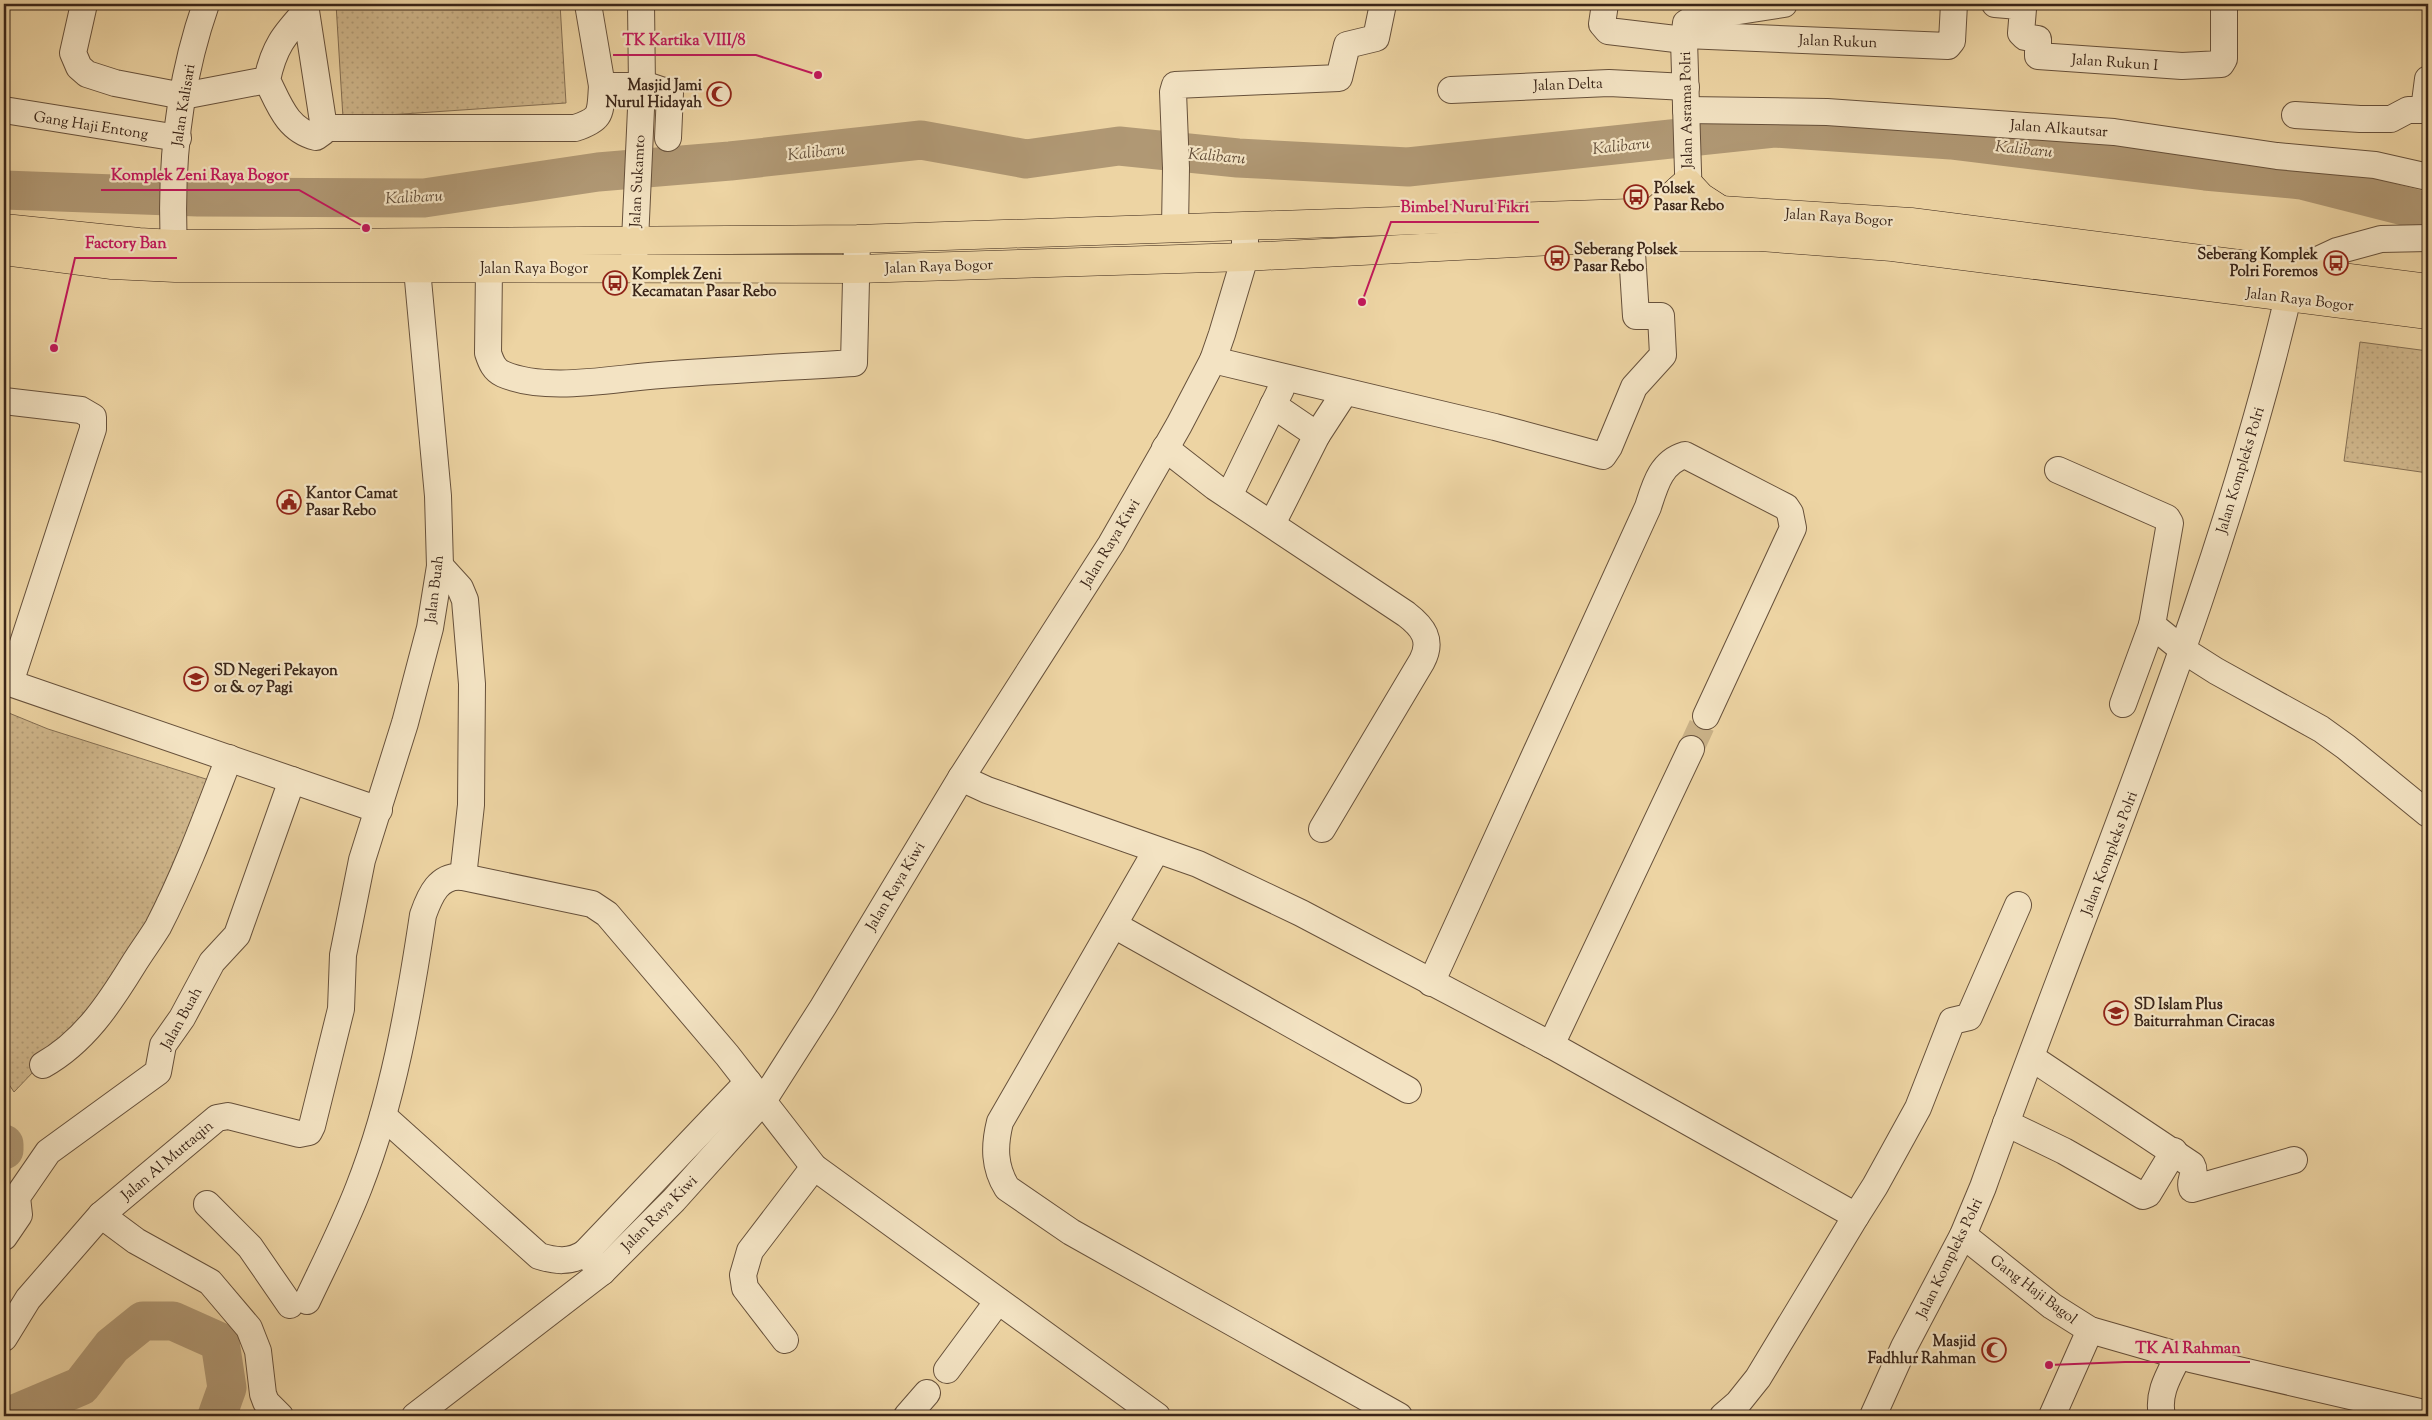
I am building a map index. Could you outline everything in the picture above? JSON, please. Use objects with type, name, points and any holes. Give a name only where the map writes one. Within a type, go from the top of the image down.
[{"type":"highway","points":[[1655,211],[1687,169],[1701,197],[1721,210]]},
{"type":"highway","name":"Jalan Raya Bogor","points":[[4,251],[112,264],[175,256],[418,242],[857,269],[1245,257],[1631,237],[1690,224],[1721,210],[1816,215],[1921,224],[2428,288]]},
{"type":"highway","name":"Jalan Raya Bogor","points":[[4,228],[139,242],[175,256],[417,269],[490,268],[634,255],[857,240],[1655,211],[1690,224],[1760,237],[1892,247],[2428,315]]},
{"type":"street","points":[[84,4],[74,53],[79,68],[87,74],[115,83],[183,96],[267,80]]},
{"type":"street","name":"Jalan Kalisari","points":[[175,256],[172,197],[183,96],[190,61],[206,4]]},
{"type":"street","points":[[324,128],[575,128],[597,119],[600,112],[602,86],[588,4]]},
{"type":"street","name":"Jalan Sukamto","points":[[634,255],[642,87],[641,4]]},
{"type":"street","points":[[1175,227],[1176,168],[1173,92],[1175,86],[1339,78],[1348,45],[1376,38],[1383,4]]},
{"type":"street","points":[[1605,4],[1602,20],[1603,27],[1608,31],[1688,31],[1784,4]]},
{"type":"street","name":"Jalan Rukun","points":[[1688,31],[1948,46],[1952,41],[1954,4]]},
{"type":"street","name":"Jalan Rukun I","points":[[1995,4],[2020,6],[2022,9],[2021,33],[2025,37],[2038,39],[2038,56],[2182,66],[2221,64],[2224,58],[2224,4]]},
{"type":"street","points":[[307,8],[324,128],[323,132],[316,137],[299,131],[287,120],[267,80],[278,45],[285,33],[307,8]]},
{"type":"street","name":"Jalan Asrama Polri","points":[[1688,31],[1686,108],[1690,224]]},
{"type":"street","points":[[2295,115],[2391,119],[2408,110],[2426,110],[2428,79]]},
{"type":"street","name":"Jalan Delta","points":[[1451,90],[1609,83],[1686,108]]},
{"type":"street","points":[[602,86],[649,86],[670,93],[668,138]]},
{"type":"street","name":"Jalan Alkautsar","points":[[1686,108],[1827,112],[2114,132],[2277,156],[2375,165],[2428,177]]},
{"type":"street","name":"Gang Haji Entong","points":[[4,110],[178,138]]},
{"type":"street","points":[[1245,226],[1245,257]]},
{"type":"street","points":[[2294,271],[2337,251],[2380,239],[2428,234]]},
{"type":"street","points":[[1213,360],[1605,455],[1634,387],[1663,355],[1662,316],[1636,316],[1631,237]]},
{"type":"street","points":[[490,268],[488,353],[493,366],[501,374],[520,379],[562,384],[659,375],[854,363],[857,240]]},
{"type":"street","name":"Jalan Buah","points":[[379,810],[430,628],[440,566],[438,496],[417,269],[418,242]]},
{"type":"street","name":"Jalan Raya Kiwi","points":[[415,1416],[593,1262],[674,1200],[756,1091],[823,1008],[960,778],[1111,544],[1165,448],[1213,360],[1245,257]]},
{"type":"street","name":"Jalan Kompleks Polri","points":[[1872,1416],[1904,1347],[1963,1235],[2032,1058],[2183,650],[2250,443],[2294,271]]},
{"type":"street","points":[[1229,496],[1287,378]]},
{"type":"street","points":[[1272,524],[1316,435],[1345,392]]},
{"type":"street","points":[[4,401],[81,410],[93,417],[89,444],[7,682],[379,810]]},
{"type":"street","points":[[1273,405],[1316,435]]},
{"type":"street","points":[[1165,448],[1229,496],[1406,614],[1421,625],[1428,640],[1426,654],[1322,829]]},
{"type":"street","points":[[1431,983],[1644,516],[1655,486],[1670,462],[1674,458],[1685,454],[1786,507],[1790,513],[1793,528],[1706,716]]},
{"type":"street","points":[[2058,470],[2167,518],[2170,523],[2152,625],[2123,704]]},
{"type":"street","points":[[440,566],[460,588],[465,600],[472,684],[471,805],[463,877]]},
{"type":"street","points":[[2152,625],[2183,650],[2216,671],[2328,734],[2428,814]]},
{"type":"street","points":[[1551,1045],[1691,749]]},
{"type":"street","points":[[43,1066],[69,1049],[100,1014],[116,993],[157,928],[195,846],[228,758]]},
{"type":"street","points":[[960,778],[987,790],[1156,851],[1198,864],[1301,913],[1551,1045],[1856,1216]]},
{"type":"street","name":"Jalan Buah","points":[[4,1237],[19,1215],[17,1197],[48,1152],[158,1072],[163,1045],[182,1018],[212,962],[237,934],[292,780]]},
{"type":"street","name":"Jalan Al Muttaqin","points":[[101,1215],[222,1116],[299,1134],[309,1132],[341,1009],[343,955],[362,860],[379,810]]},
{"type":"street","points":[[1156,851],[1000,1122],[995,1141],[997,1167],[1001,1178],[1007,1188],[1071,1232],[1399,1416]]},
{"type":"street","points":[[207,1204],[250,1247],[298,1303],[344,1223],[383,1116],[402,1043],[423,915],[430,896],[436,887],[454,876],[592,904],[606,914],[756,1091],[782,1128],[814,1167],[1157,1416]]},
{"type":"street","points":[[1723,1416],[1738,1403],[1758,1378],[1875,1186],[1918,1108],[1952,1021],[1969,1017],[2018,905]]},
{"type":"street","points":[[1114,925],[1408,1090]]},
{"type":"street","points":[[2032,1058],[2174,1151],[2192,1166],[2194,1175],[2190,1187],[2194,1189],[2294,1160]]},
{"type":"street","points":[[383,1116],[539,1256],[554,1260],[576,1259],[593,1262]]},
{"type":"street","points":[[2006,1123],[2064,1151],[2143,1196],[2148,1194],[2174,1151]]},
{"type":"street","points":[[785,1340],[745,1288],[743,1276],[750,1251],[814,1167]]},
{"type":"street","points":[[4,1338],[28,1299],[101,1215],[136,1241],[210,1282],[249,1328],[258,1351],[263,1394],[266,1402],[280,1416]]},
{"type":"street","name":"Gang Haji Bagol","points":[[1963,1235],[2052,1306],[2090,1330],[2136,1345],[2329,1393],[2428,1414]]},
{"type":"street","points":[[947,1370],[998,1300]]},
{"type":"street","points":[[2054,1416],[2090,1330]]},
{"type":"street","points":[[2162,1416],[2160,1409],[2162,1390],[2179,1355]]},
{"type":"street","points":[[907,1416],[927,1393]]},
{"type":"shaded area","points":[[336,4],[560,4],[566,103],[343,118]]},
{"type":"shaded area","points":[[2360,342],[2428,351],[2428,473],[2344,461]]},
{"type":"shaded area","points":[[4,711],[48,729],[209,780],[171,871],[116,985],[14,1092],[4,1077]]},
{"type":"waterway","name":"Kalibaru","points":[[4,190],[198,197],[424,198],[598,172],[730,161],[921,140],[1026,159],[1119,146],[1238,158],[1408,167],[1774,128],[1951,140],[2205,171],[2302,180],[2428,212]]},
{"type":"waterway","points":[[4,1144],[4,1150]]},
{"type":"waterway","points":[[10,1416],[81,1386],[112,1346],[143,1321],[173,1321],[220,1342],[227,1388],[217,1416]]},
{"type":"tunnel","points":[[1691,749],[1706,716]]},
{"type":"place","name":"TK Kartika VIII/8","points":[[818,75]]},
{"type":"place","name":"Masjid Jami Nurul Hidayah","points":[[719,94]]},
{"type":"place","name":"Polsek Pasar Rebo","points":[[1636,197]]},
{"type":"place","name":"Komplek Zeni Raya Bogor","points":[[366,228]]},
{"type":"place","name":"Seberang Polsek Pasar Rebo","points":[[1557,258]]},
{"type":"place","name":"Seberang Komplek Polri Foremos","points":[[2336,263]]},
{"type":"place","name":"Komplek Zeni Kecamatan Pasar Rebo","points":[[615,283]]},
{"type":"place","name":"Bimbel Nurul Fikri","points":[[1362,302]]},
{"type":"place","name":"Factory Ban","points":[[54,348]]},
{"type":"place","name":"Kantor Camat Pasar Rebo","points":[[289,502]]},
{"type":"place","name":"SD Negeri Pekayon 01 & 07 Pagi","points":[[196,679]]},
{"type":"place","name":"SD Islam Plus Baiturrahman Ciracas","points":[[2116,1013]]},
{"type":"place","name":"Masjid Fadhlur Rahman","points":[[1994,1350]]},
{"type":"place","name":"TK Al Rahman","points":[[2049,1365]]}]
